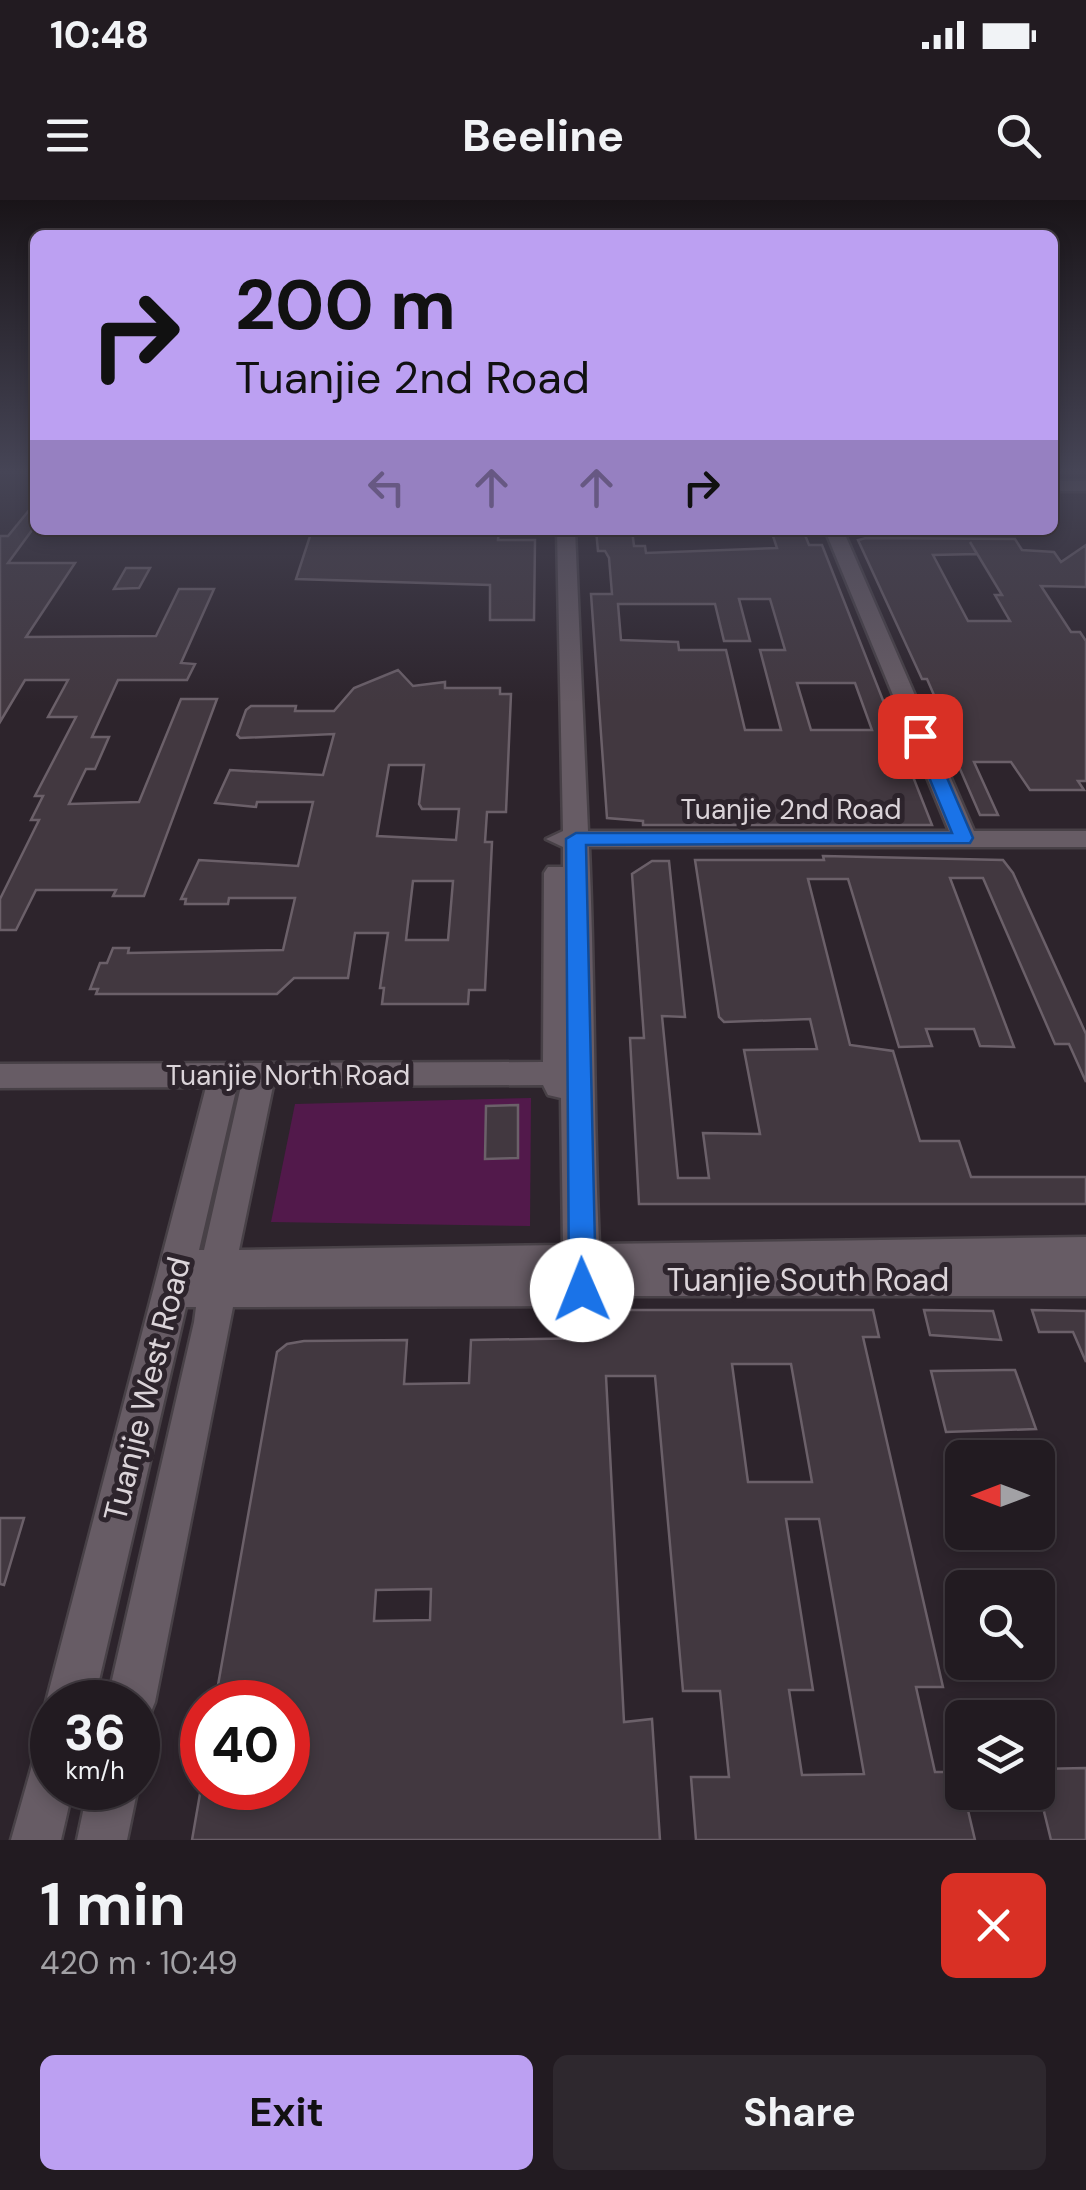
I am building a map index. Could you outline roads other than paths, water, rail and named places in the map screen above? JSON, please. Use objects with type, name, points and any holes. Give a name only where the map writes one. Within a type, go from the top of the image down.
[{"type":"street","points":[[553,551],[566,839],[582,1040],[568,1073],[572,1276]]},
{"type":"street","points":[[566,551],[566,839]]},
{"type":"street","points":[[843,551],[964,838]]},
{"type":"street","name":"Tuanjie 2nd Road","points":[[566,839],[1086,839]]},
{"type":"street","name":"Tuanjie North Road","points":[[0,1076],[568,1073]]},
{"type":"street","name":"Tuanjie West Road","points":[[136,1680],[218,1278],[242,1076]]},
{"type":"street","name":"Tuanjie West Road","points":[[75,1680],[174,1279],[242,1076]]},
{"type":"street","name":"Tuanjie South Road","points":[[572,1276],[605,1257],[1086,1252]]},
{"type":"street","name":"Tuanjie South Road","points":[[174,1279],[572,1276],[607,1280],[1086,1280]]},
{"type":"street","points":[[36,1840],[43,1810]]},
{"type":"street","points":[[102,1840],[108,1810]]}]
